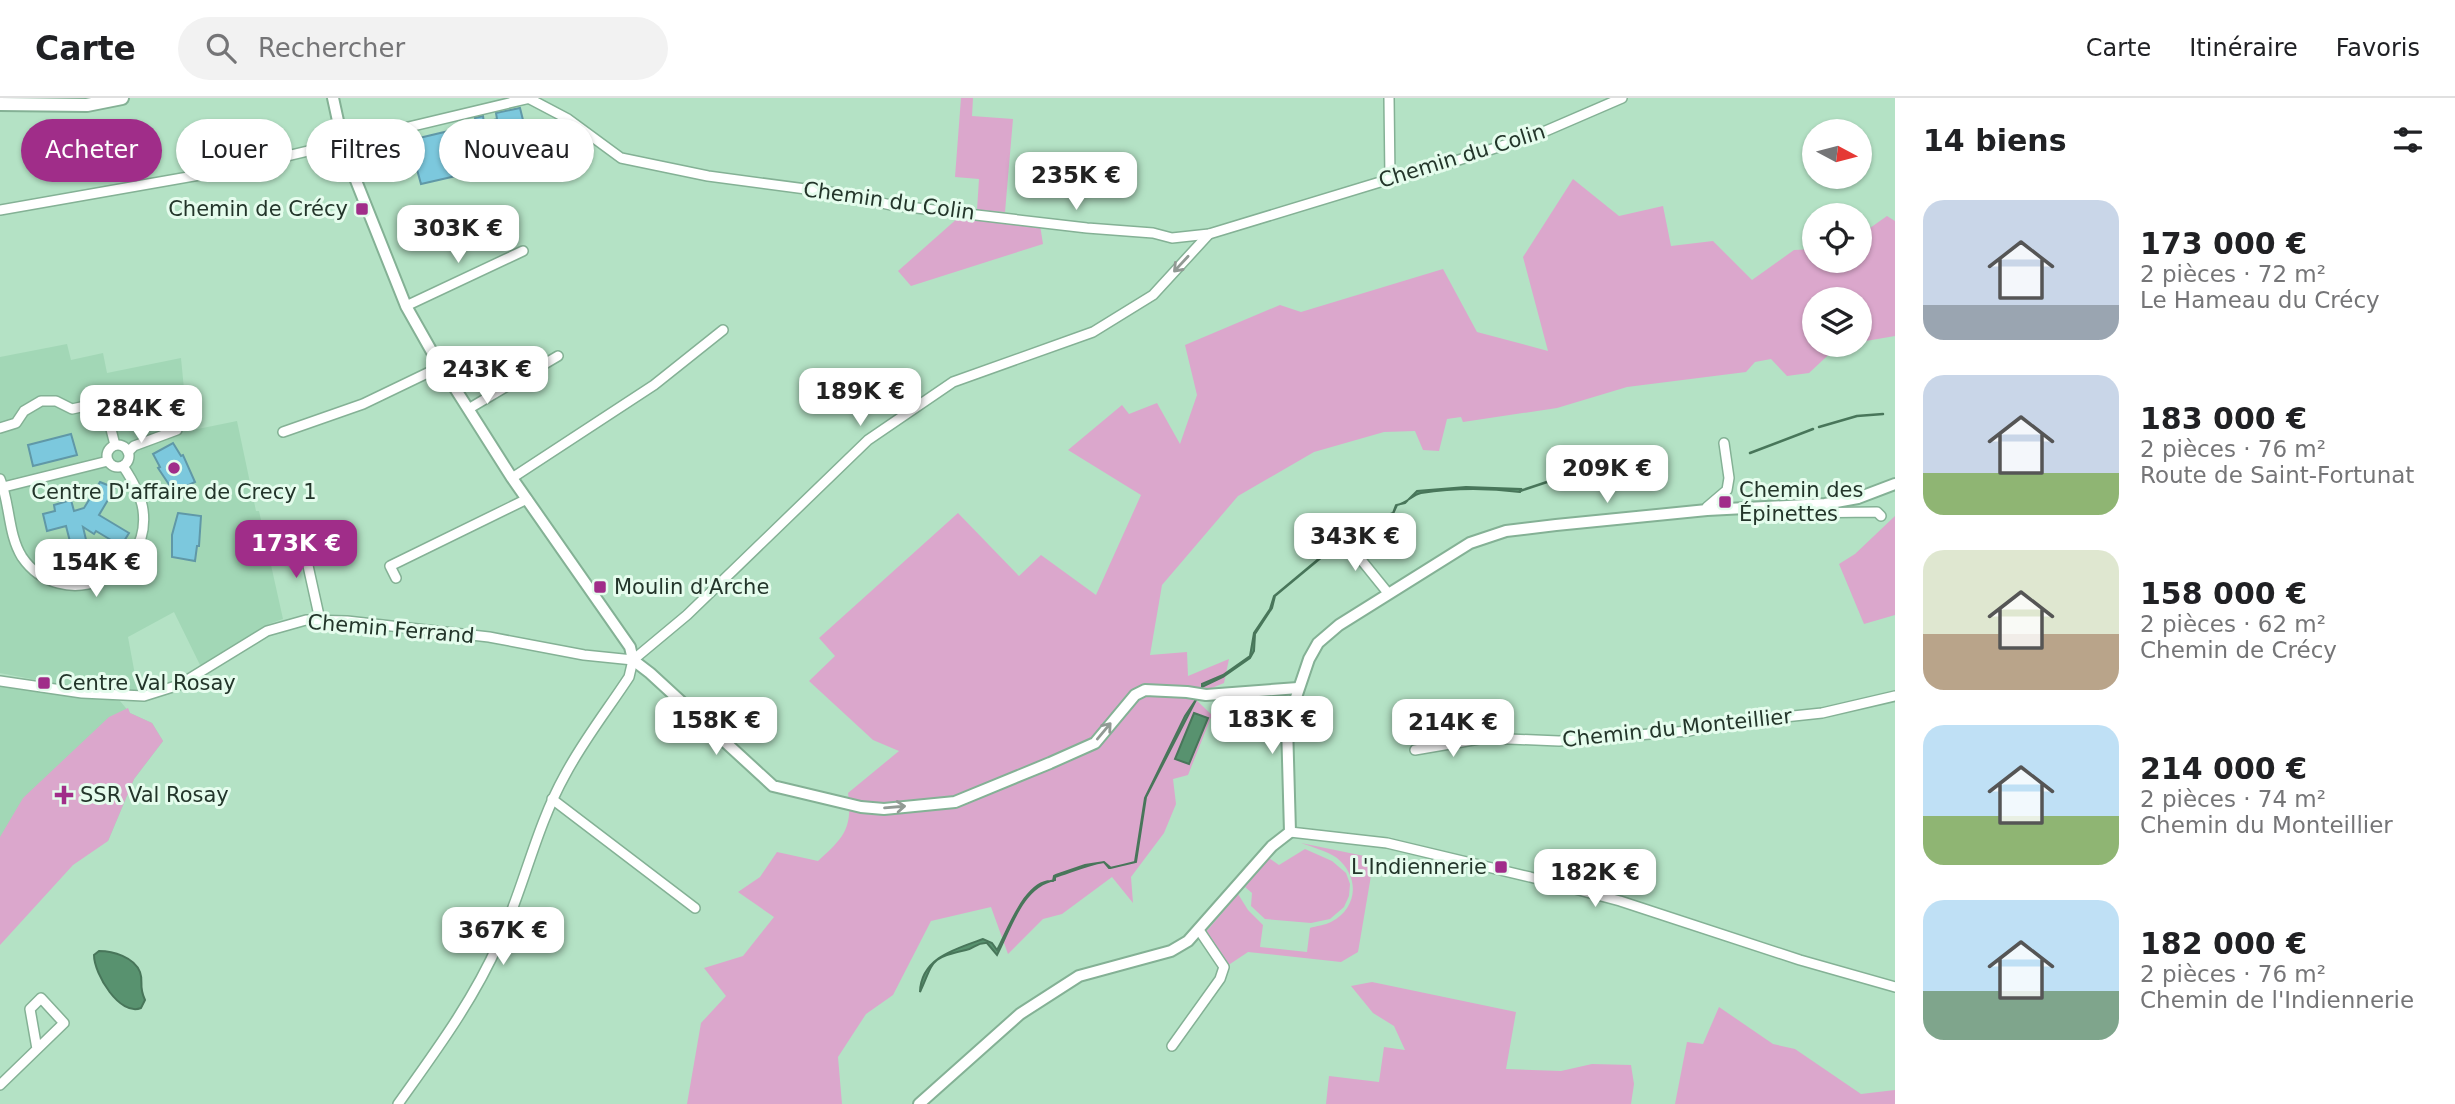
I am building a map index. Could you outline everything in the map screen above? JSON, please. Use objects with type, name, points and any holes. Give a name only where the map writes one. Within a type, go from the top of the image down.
[{"type":"main road","points":[[0,104],[87,105],[115,99]]},
{"type":"street","points":[[333,98],[337,119]]},
{"type":"street","points":[[425,123],[530,98]]},
{"type":"street","name":"Chemin du Colin","points":[[530,98],[568,119],[621,158],[708,176],[836,194],[891,205],[1153,233],[1172,238],[1209,234],[1390,179],[1422,172],[1541,133],[1622,98]]},
{"type":"street","points":[[1389,98],[1390,179]]},
{"type":"street","points":[[0,210],[199,176],[306,151]]},
{"type":"street","points":[[357,182],[406,306],[512,478],[630,647],[632,660],[629,677],[552,799],[498,944],[455,1023],[398,1104]]},
{"type":"street","points":[[632,660],[687,615],[868,440],[953,382],[1093,332],[1153,295],[1209,234]]},
{"type":"street","points":[[406,306],[523,251]]},
{"type":"street","points":[[512,478],[654,385],[723,330]]},
{"type":"street","points":[[470,408],[558,356]]},
{"type":"street","points":[[283,432],[363,404],[442,366]]},
{"type":"street","points":[[0,428],[16,423],[24,411],[41,401],[56,401],[72,409],[104,402],[115,445]]},
{"type":"street","points":[[128,452],[134,446],[177,430]]},
{"type":"street","points":[[1707,510],[1707,506],[1727,490],[1729,478],[1724,443]]},
{"type":"street","points":[[115,445],[123,446],[128,452],[129,458],[123,466]]},
{"type":"street","points":[[115,445],[107,453],[108,461],[113,466],[123,466]]},
{"type":"street","points":[[108,461],[1,485],[17,544],[30,566],[51,581],[69,586],[93,585],[125,566],[134,553],[141,534],[143,509],[123,466]]},
{"type":"street","points":[[1290,832],[1287,724],[1298,688],[1318,643],[1339,625],[1470,543],[1506,531],[1707,510],[1786,507],[1858,498],[1895,484]]},
{"type":"street","points":[[396,578],[390,566],[527,499]]},
{"type":"street","points":[[1786,507],[1786,512],[1792,513],[1877,512],[1881,516]]},
{"type":"street","points":[[1339,531],[1388,593]]},
{"type":"street","points":[[301,534],[320,620]]},
{"type":"street","name":"Chemin Ferrand","points":[[0,681],[82,693],[144,696],[179,685],[267,631],[294,622],[320,620],[489,637],[632,660]]},
{"type":"street","points":[[632,660],[650,673],[762,778],[785,790],[861,807],[884,808],[955,802],[1095,743],[1135,695],[1145,690],[1206,695],[1298,688]]},
{"type":"street","name":"Chemin du Monteillier","points":[[1415,750],[1485,738],[1559,741],[1689,731],[1727,723],[1822,713],[1895,696]]},
{"type":"street","points":[[552,799],[695,908]]},
{"type":"street","points":[[919,1104],[1020,1014],[1079,976],[1171,951],[1188,941],[1272,846],[1290,832],[1387,843],[1530,877],[1620,901],[1800,960],[1895,987]]},
{"type":"street","points":[[1172,1046],[1220,979],[1224,967],[1199,930]]},
{"type":"street","points":[[0,1085],[64,1023],[41,998],[30,1009],[37,1049]]},
{"type":"shaded area","points":[[961,98],[973,98],[972,116],[1013,119],[1005,212],[977,210],[979,179],[955,177]]},
{"type":"shaded area","points":[[1573,179],[1619,216],[1663,206],[1671,246],[1713,241],[1752,280],[1794,250],[1802,250],[1802,273],[1872,273],[1872,227],[1887,216],[1895,221],[1895,336],[1872,340],[1872,287],[1802,287],[1802,357],[1826,357],[1809,373],[1787,376],[1771,359],[1755,362],[1746,372],[1627,387],[1557,408],[1463,422],[1461,417],[1447,419],[1439,451],[1423,450],[1415,431],[1384,432],[1314,452],[1238,496],[1162,585],[1150,655],[1187,652],[1188,676],[1229,659],[1224,683],[1192,696],[1212,715],[1188,775],[1173,779],[1176,804],[1164,833],[1131,877],[1133,903],[1112,877],[1062,914],[1043,919],[1008,954],[991,907],[931,921],[893,995],[866,1014],[838,1057],[842,1104],[687,1104],[701,1023],[726,996],[704,968],[743,956],[774,917],[738,892],[760,877],[777,852],[818,861],[844,832],[849,816],[848,793],[899,751],[873,740],[809,681],[835,656],[819,638],[958,513],[1019,576],[1041,555],[1096,595],[1141,495],[1068,450],[1122,405],[1129,414],[1157,403],[1180,444],[1197,395],[1185,345],[1280,305],[1301,312],[1443,269],[1477,332],[1548,351],[1523,257]]},
{"type":"shaded area","points":[[959,217],[1040,225],[1043,244],[911,286],[898,271]]},
{"type":"shaded area","points":[[67,344],[71,360],[103,353],[107,373],[181,358],[188,431],[237,421],[283,619],[269,624],[201,667],[174,612],[128,637],[138,691],[52,683],[0,673],[0,357]]},
{"type":"shaded area","points":[[1466,487],[1521,489],[1520,492],[1446,490],[1421,493],[1408,500],[1417,491]]},
{"type":"shaded area","points":[[1401,504],[1397,505],[1393,514],[1380,519],[1360,520],[1344,531],[1328,552],[1275,596],[1272,608],[1255,634],[1254,651],[1250,658],[1223,677],[1202,687],[1202,684],[1223,675],[1250,656],[1254,633],[1270,609],[1274,596],[1328,551],[1344,530],[1359,519],[1380,518],[1393,513],[1396,505]]},
{"type":"shaded area","points":[[1895,516],[1895,615],[1864,624],[1839,564],[1855,554]]},
{"type":"shaded area","name":"SSR Val Rosay","points":[[0,686],[120,701],[130,713],[152,723],[163,741],[134,779],[108,841],[96,837],[0,899]]},
{"type":"shaded area","points":[[1197,698],[1146,797],[1136,862],[1123,865],[1135,862],[1145,798],[1185,716]]},
{"type":"shaded area","points":[[128,708],[130,713],[152,723],[163,741],[134,779],[108,841],[73,865],[0,945],[0,837],[23,798],[109,717]]},
{"type":"shaded area","points":[[1194,713],[1208,718],[1189,764],[1175,759]]},
{"type":"shaded area","points":[[1301,843],[1374,858],[1358,952],[1341,962],[1248,952],[1227,966],[1205,933],[1238,894],[1248,910],[1263,925],[1260,947],[1307,952],[1310,928],[1331,922],[1347,909],[1353,892],[1350,874],[1337,858]]},
{"type":"shaded area","points":[[1305,849],[1332,861],[1346,873],[1350,884],[1344,907],[1330,919],[1311,923],[1265,919],[1251,906],[1252,893],[1245,887],[1269,858],[1279,865]]},
{"type":"shaded area","points":[[1104,862],[1055,877],[1053,881],[1054,876],[1056,875]]},
{"type":"shaded area","points":[[1051,881],[1034,890],[1026,899],[997,955],[984,943],[938,959],[920,992],[926,971],[933,963],[941,956],[983,939],[992,943],[997,950],[1026,896],[1043,882]]},
{"type":"shaded area","points":[[99,951],[122,956],[137,967],[145,1000],[141,1008],[125,1006],[110,992],[95,963],[94,955]]},
{"type":"shaded area","points":[[1372,982],[1516,1012],[1506,1069],[1561,1071],[1592,1064],[1631,1065],[1634,1084],[1631,1104],[1326,1104],[1329,1076],[1379,1082],[1384,1047],[1405,1050],[1394,1026],[1373,1013],[1351,986]]},
{"type":"shaded area","points":[[1719,1007],[1773,1044],[1795,1049],[1861,1094],[1895,1090],[1895,1104],[1675,1104],[1687,1042],[1703,1044]]},
{"type":"building","points":[[520,108],[523,119],[497,119],[496,113]]},
{"type":"building","points":[[439,133],[439,180],[421,184],[425,182],[425,137]]},
{"type":"building","points":[[71,434],[77,455],[33,466],[28,445]]},
{"type":"building","name":"Centre D'affaire de Crecy 1","points":[[173,443],[181,456],[183,455],[195,482],[174,492],[158,468],[160,467],[153,454]]},
{"type":"building","points":[[100,482],[115,488],[99,515],[129,533],[121,546],[96,531],[94,534],[83,527],[92,565],[77,569],[66,526],[47,531],[43,514],[55,511],[54,505],[71,500],[74,511],[84,508]]},
{"type":"building","points":[[178,513],[201,516],[195,561],[172,557],[172,535]]},
{"type":"waterway","points":[[1819,427],[1857,416],[1883,414]]},
{"type":"waterway","points":[[1750,453],[1813,429]]},
{"type":"waterway","points":[[1520,491],[1559,478],[1608,471]]},
{"type":"place","name":"Chemin de Crécy","points":[[362,209]]},
{"type":"place","name":"Centre D'affaire de Crecy 1","points":[[174,468]]},
{"type":"place","name":"Chemin des Épinettes","points":[[1725,502]]},
{"type":"place","name":"Moulin d'Arche","points":[[600,587]]},
{"type":"place","name":"Centre Val Rosay","points":[[44,683]]},
{"type":"place","name":"SSR Val Rosay","points":[[64,795]]},
{"type":"place","name":"L'Indiennerie","points":[[1501,867]]}]
